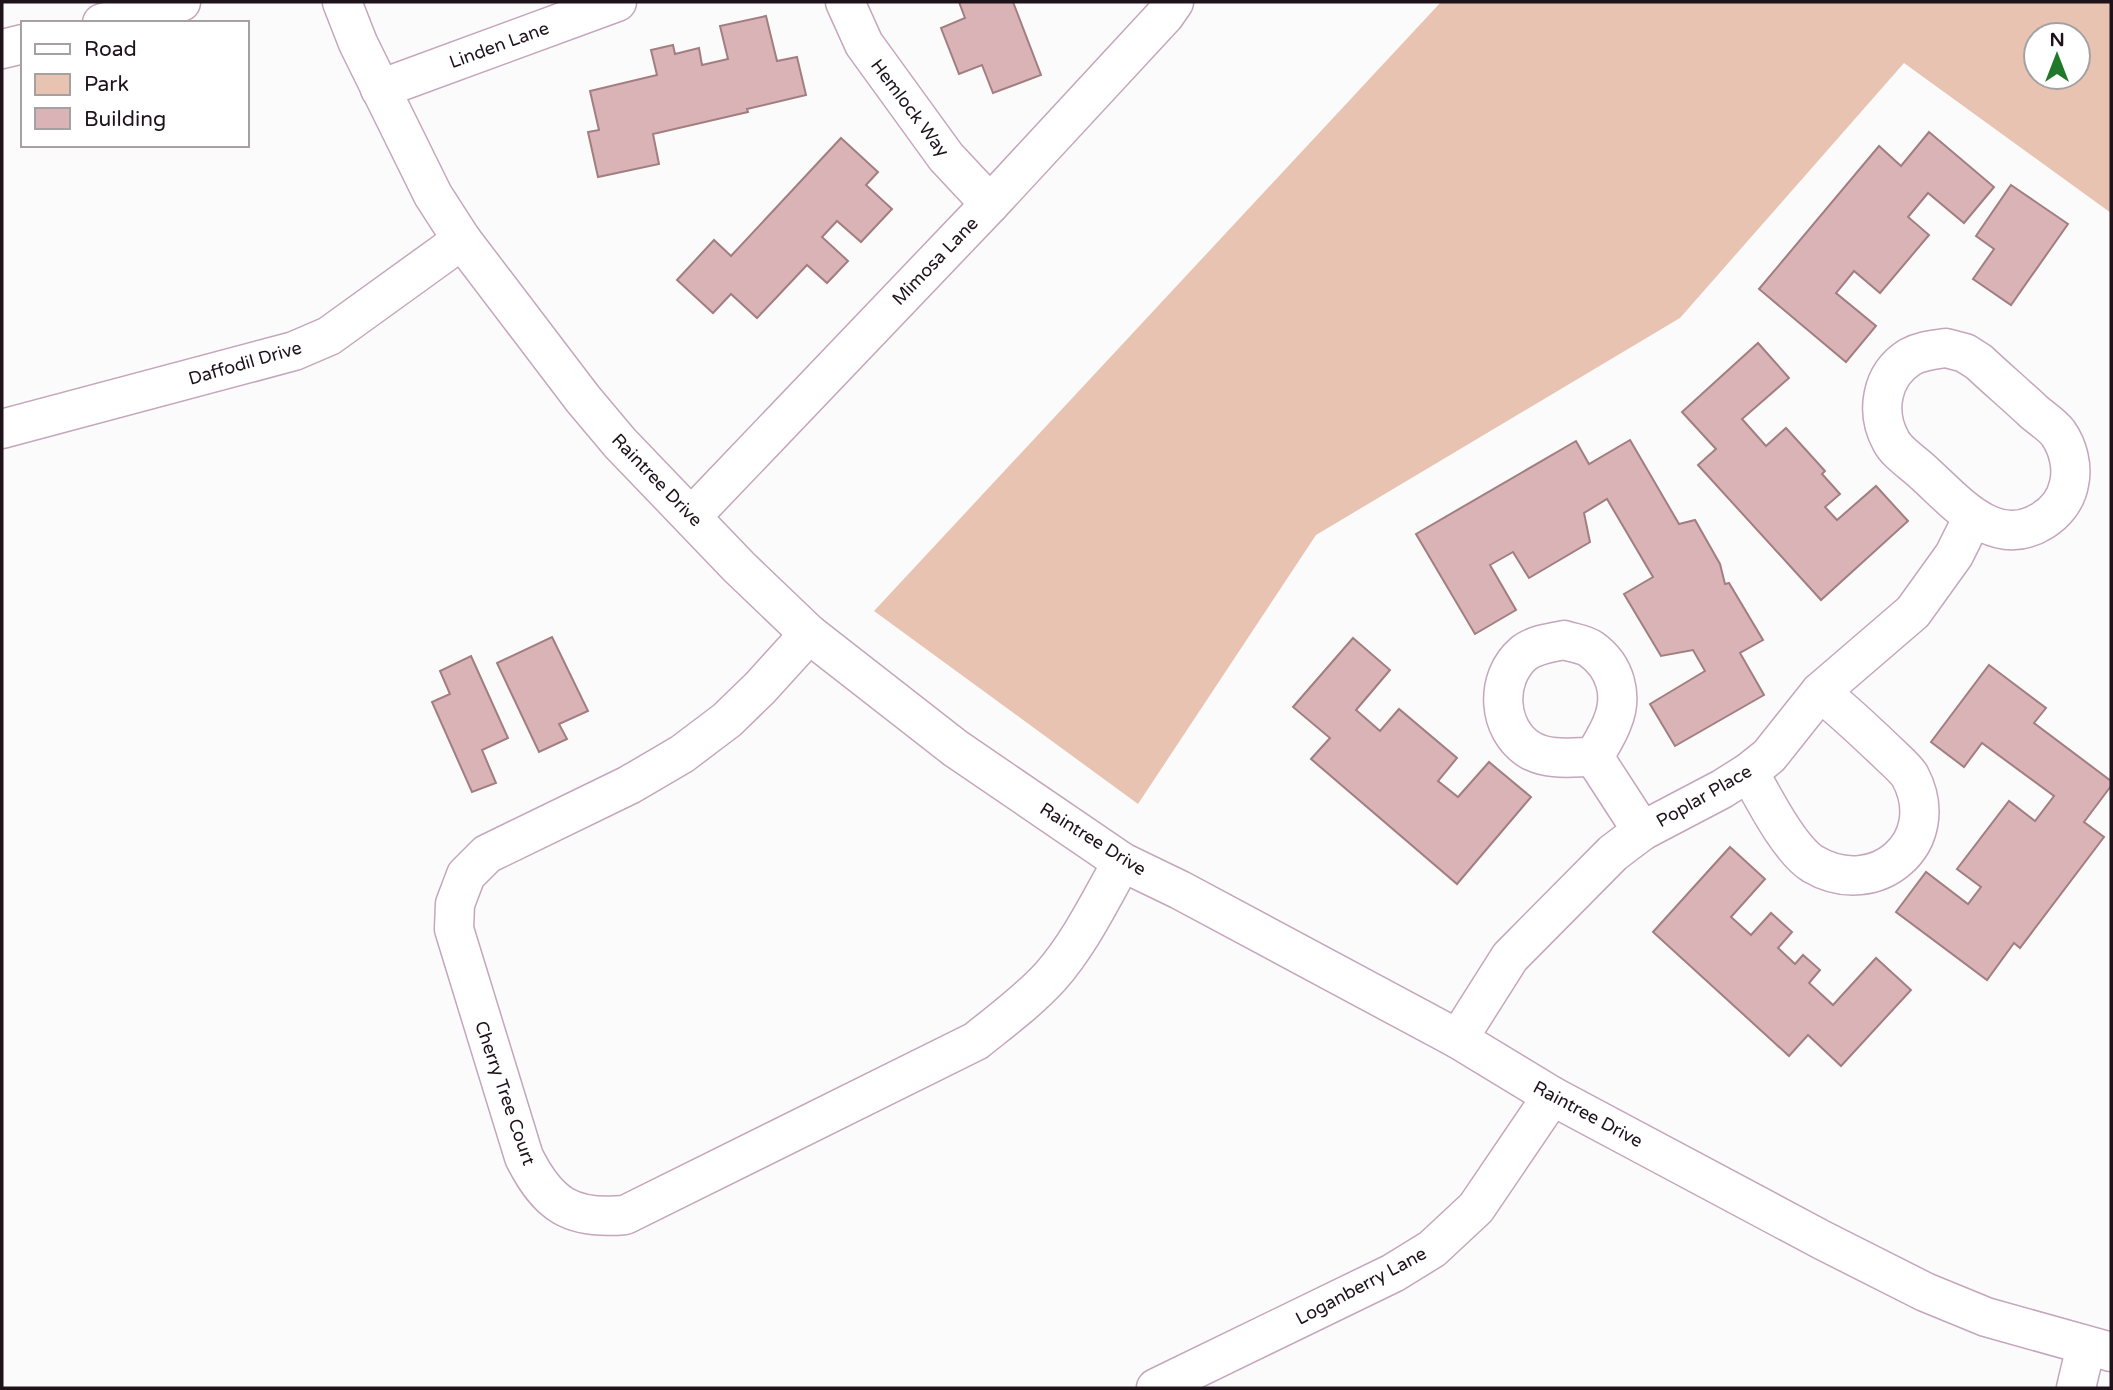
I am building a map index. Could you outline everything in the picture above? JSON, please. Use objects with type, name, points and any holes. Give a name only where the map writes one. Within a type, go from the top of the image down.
[{"type":"street","points":[[110,21],[181,2]]},
{"type":"street","name":"Raintree Drive","points":[[342,2],[380,89],[433,195],[462,240],[583,400],[620,443],[739,567],[809,634],[955,748],[1122,862],[1180,890],[1458,1039],[1552,1096],[1822,1240],[1925,1292],[1986,1317],[2099,1349]]},
{"type":"street","name":"Linden Lane","points":[[380,89],[617,2]]},
{"type":"street","name":"Hemlock Way","points":[[845,2],[864,44],[946,157],[990,204]]},
{"type":"street","name":"Mimosa Lane","points":[[692,516],[990,204],[1165,15],[1174,2]]},
{"type":"street","points":[[2,49],[21,44]]},
{"type":"street","name":"Daffodil Drive","points":[[2,429],[294,351],[329,337],[462,240]]},
{"type":"street","points":[[1946,348],[1965,353],[1979,362],[2057,433],[2069,456],[2070,482],[2063,501],[2050,516],[2033,527],[2014,531],[2000,530],[1973,517],[1891,443],[1882,419],[1881,400],[1891,376],[1909,358],[1927,350],[1946,348]]},
{"type":"street","name":"Poplar Place","points":[[1458,1039],[1510,957],[1613,853],[1642,831],[1722,789],[1769,756],[1820,692],[1913,612],[1954,555],[1973,517]]},
{"type":"street","name":"Cherry Tree Court","points":[[809,634],[736,712],[682,754],[629,785],[487,854],[466,876],[455,904],[454,929],[524,1157],[536,1180],[553,1199],[575,1212],[600,1217],[625,1215],[976,1041],[1023,1004],[1051,975],[1083,932],[1122,862]]},
{"type":"street","points":[[1749,772],[1798,850],[1812,863],[1838,876],[1858,877],[1878,872],[1896,862],[1912,842],[1920,817],[1919,797],[1909,774],[1845,712],[1820,692]]},
{"type":"street","points":[[1594,757],[1642,831]]},
{"type":"street","name":"Loganberry Lane","points":[[1181,1383],[1393,1273],[1433,1249],[1476,1208],[1552,1096]]},
{"type":"street","points":[[2076,1388],[2099,1349]]},
{"type":"green space","points":[[1441,2],[2111,2],[2111,213],[1904,63],[1680,318],[1316,535],[1138,804],[874,611]]},
{"type":"building","points":[[959,2],[1013,2],[1041,75],[993,93],[982,65],[959,74],[941,28],[965,18]]},
{"type":"building","points":[[766,16],[777,61],[797,57],[806,95],[747,109],[748,112],[653,134],[659,164],[598,177],[588,132],[599,130],[590,91],[657,75],[651,50],[673,45],[675,54],[699,48],[702,65],[728,59],[720,26]]},
{"type":"building","points":[[1929,132],[1994,187],[1964,223],[1928,193],[1908,217],[1929,235],[1880,293],[1854,271],[1836,293],[1876,326],[1846,362],[1759,289],[1879,146],[1901,166]]},
{"type":"building","points":[[841,138],[878,172],[866,185],[892,209],[861,242],[837,221],[822,237],[848,261],[827,283],[807,265],[757,318],[731,294],[713,313],[677,280],[714,240],[731,256]]},
{"type":"building","points":[[2011,185],[2068,224],[2011,305],[1973,279],[1994,249],[1976,236]]},
{"type":"building","points":[[1758,343],[1789,378],[1742,419],[1766,446],[1786,428],[1825,471],[1822,474],[1840,494],[1825,507],[1837,520],[1876,486],[1908,521],[1821,600],[1698,465],[1716,449],[1682,412]]},
{"type":"building","points":[[1630,440],[1679,524],[1695,520],[1720,564],[1725,584],[1729,583],[1763,640],[1740,653],[1764,695],[1675,746],[1650,704],[1705,671],[1693,650],[1661,656],[1624,594],[1653,577],[1607,499],[1584,513],[1590,542],[1529,578],[1513,552],[1490,565],[1516,610],[1475,634],[1416,534],[1576,441],[1589,464]]},
{"type":"building","points":[[552,637],[588,711],[559,724],[567,739],[539,752],[497,663]]},
{"type":"building","points":[[1353,638],[1390,670],[1356,710],[1380,731],[1399,709],[1457,758],[1438,781],[1458,797],[1489,762],[1531,797],[1457,884],[1311,759],[1330,738],[1293,707]]},
{"type":"building","points":[[471,656],[508,738],[482,750],[496,783],[472,792],[432,702],[450,694],[440,671]]},
{"type":"building","points":[[1989,665],[2046,708],[2034,723],[2111,781],[2111,786],[2084,822],[2104,837],[2020,948],[2014,943],[1987,980],[1896,912],[1926,872],[1968,904],[1981,887],[1957,869],[2009,801],[2035,821],[2054,796],[1982,743],[1964,767],[1931,742]]},
{"type":"building","points":[[1730,847],[1765,879],[1731,917],[1751,935],[1771,913],[1792,932],[1778,948],[1795,964],[1803,955],[1820,970],[1809,983],[1833,1005],[1876,958],[1911,990],[1841,1066],[1808,1035],[1789,1056],[1653,932]]}]
